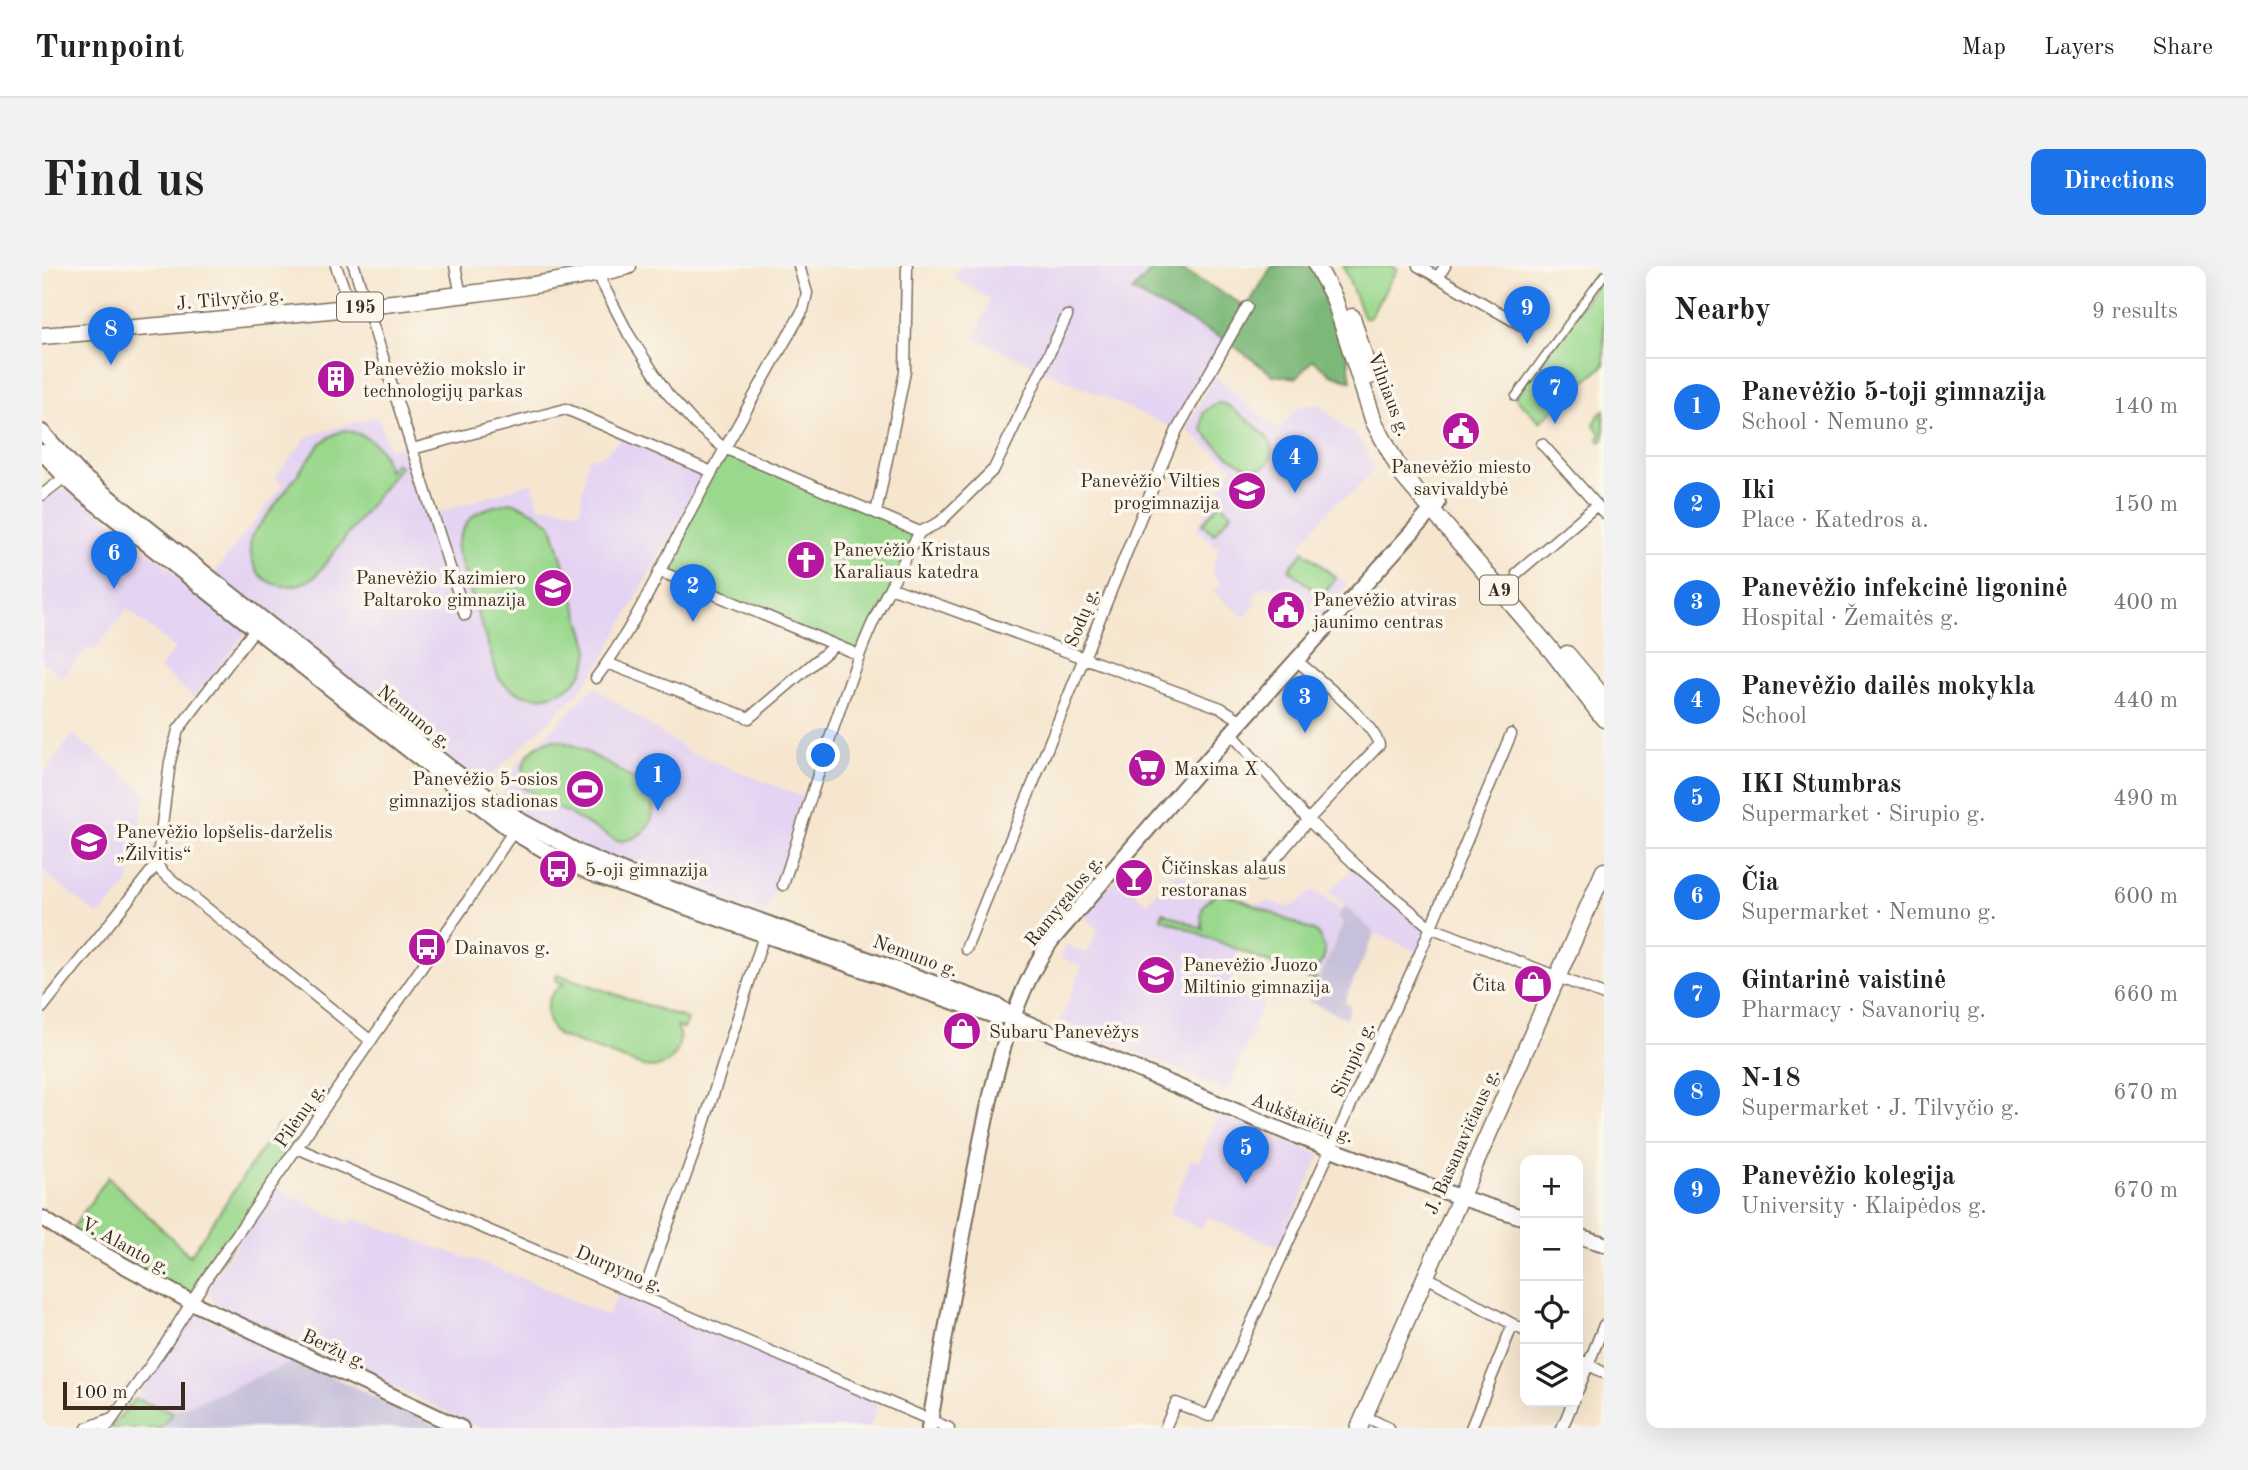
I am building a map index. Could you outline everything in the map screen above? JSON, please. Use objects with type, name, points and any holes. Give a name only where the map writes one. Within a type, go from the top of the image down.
[{"type":"main road","name":"J. Tilvyčio g.","points":[[42,336],[351,308],[461,295],[628,266]]},
{"type":"main road","name":"Vilniaus g.","points":[[1317,266],[1334,298],[1379,432],[1403,476],[1434,507],[1604,698]]},
{"type":"main road","name":"Vilniaus g.","points":[[1328,266],[1353,320],[1396,446],[1434,507],[1604,719]]},
{"type":"main road","name":"Nemuno g.","points":[[42,432],[82,476],[453,770],[517,826]]},
{"type":"main road","name":"Nemuno g.","points":[[42,452],[65,477],[255,629],[517,826],[766,928],[998,1006],[1013,1017],[1071,1041]]},
{"type":"main road","name":"Ramygalos g.","points":[[930,1424],[981,1140],[1013,1017],[1038,961],[1052,940],[1231,733],[1434,507]]},
{"type":"main road","name":"J. Basanavičiaus g.","points":[[1362,1422],[1459,1196],[1604,872]]},
{"type":"main road","name":"Aukštaičių g.","points":[[1071,1041],[1230,1110],[1330,1149],[1520,1216]]},
{"type":"main road","name":"V. Alanto g.","points":[[42,1217],[68,1235],[193,1303]]},
{"type":"main road","points":[[1583,1238],[1604,1244]]},
{"type":"main road","name":"Beržų g.","points":[[193,1303],[461,1428]]},
{"type":"street","points":[[336,266],[351,308]]},
{"type":"street","points":[[354,266],[465,615]]},
{"type":"street","points":[[456,266],[461,295]]},
{"type":"street","points":[[596,678],[659,571],[806,304],[807,293],[799,266]]},
{"type":"street","points":[[876,513],[905,372],[907,266]]},
{"type":"street","points":[[1418,266],[1521,325]]},
{"type":"street","points":[[1438,277],[1445,266]]},
{"type":"street","points":[[599,270],[602,283],[629,335],[667,393],[696,425],[724,449],[920,532]]},
{"type":"street","points":[[1515,397],[1604,275]]},
{"type":"street","name":"Sodų g.","points":[[966,949],[1177,430],[1247,307]]},
{"type":"street","points":[[783,885],[809,797],[859,655],[890,587],[920,532],[940,522],[994,469],[1067,316]]},
{"type":"street","points":[[412,449],[566,409],[712,472]]},
{"type":"street","points":[[1517,573],[1602,509],[1542,444]]},
{"type":"street","points":[[42,495],[65,477]]},
{"type":"street","points":[[659,571],[859,655]]},
{"type":"street","points":[[890,587],[1221,708],[1242,721]]},
{"type":"street","points":[[42,1008],[157,864],[170,762],[178,730],[255,629]]},
{"type":"street","points":[[607,663],[749,719],[835,645]]},
{"type":"street","points":[[1261,876],[1308,820],[1378,748],[1379,742],[1346,704],[1296,660]]},
{"type":"street","points":[[1231,733],[1308,820],[1356,865],[1430,927],[1604,995]]},
{"type":"street","name":"Sirupio g.","points":[[1166,1428],[1176,1403],[1209,1416],[1430,927],[1511,734]]},
{"type":"street","name":"Pilėnų g.","points":[[106,1428],[517,826]]},
{"type":"street","points":[[157,864],[162,872],[371,1041]]},
{"type":"street","points":[[642,1296],[700,1136],[766,928]]},
{"type":"street","name":"Durpyno g.","points":[[297,1148],[642,1296],[930,1424],[949,1428]]},
{"type":"street","points":[[1425,1276],[1520,1328]]},
{"type":"street","points":[[1471,1428],[1513,1324]]},
{"type":"street","points":[[1583,1378],[1604,1325]]},
{"type":"street","points":[[1583,1362],[1604,1373]]},
{"type":"street","points":[[1562,1428],[1571,1407]]},
{"type":"street","points":[[87,1428],[113,1418]]},
{"type":"street","points":[[1362,1422],[1389,1428]]},
{"type":"shaded area","points":[[960,266],[1156,266],[1132,290],[1226,340],[1177,430],[976,339],[990,299],[954,278]]},
{"type":"shaded area","name":"Panevėžio Vilties progimnazija","points":[[1214,375],[1279,430],[1299,406],[1319,405],[1362,442],[1374,468],[1353,493],[1336,502],[1300,545],[1348,585],[1320,618],[1280,586],[1276,589],[1263,585],[1252,599],[1256,604],[1245,617],[1213,592],[1221,582],[1211,574],[1219,549],[1196,529],[1233,468],[1186,429]]},
{"type":"shaded area","points":[[378,416],[389,449],[403,446],[427,517],[532,482],[540,508],[550,506],[580,511],[588,458],[604,455],[622,437],[704,474],[601,663],[577,694],[481,785],[213,574],[283,485],[275,478],[308,436]]},
{"type":"shaded area","points":[[66,489],[71,490],[248,630],[195,698],[159,669],[175,648],[127,609],[95,650],[86,649],[63,678],[42,661],[42,499]]},
{"type":"shaded area","points":[[594,687],[689,752],[804,797],[765,916],[587,851],[533,822],[500,800],[518,763]]},
{"type":"shaded area","name":"Panevėžio lopšelis-darželis „Žilvitis“","points":[[73,734],[146,793],[128,884],[99,916],[42,871],[42,776]]},
{"type":"shaded area","points":[[1356,865],[1430,927],[1420,953],[1375,933],[1329,892]]},
{"type":"shaded area","name":"Panevėžio Juozo Miltinio gimnazija","points":[[1176,873],[1254,903],[1270,901],[1286,907],[1294,905],[1313,890],[1341,909],[1336,917],[1342,923],[1316,984],[1238,951],[1229,993],[1264,1001],[1227,1091],[1061,1020],[1082,966],[1061,958],[1066,945],[1087,954],[1098,930],[1084,915],[1117,877],[1147,903]]},
{"type":"shaded area","points":[[1345,906],[1375,933],[1344,1002],[1351,1006],[1346,1018],[1309,1002],[1343,923],[1336,917]]},
{"type":"shaded area","points":[[1219,1114],[1320,1155],[1279,1248],[1208,1217],[1202,1229],[1169,1214],[1191,1159],[1199,1161]]},
{"type":"shaded area","points":[[275,1187],[349,1224],[353,1218],[512,1274],[607,1316],[619,1291],[879,1402],[869,1428],[481,1428],[215,1303],[210,1294],[210,1285]]},
{"type":"shaded area","points":[[200,1316],[297,1360],[173,1412],[135,1399],[186,1324],[193,1317]]},
{"type":"shaded area","points":[[297,1360],[441,1428],[161,1428],[173,1412]]},
{"type":"green space","points":[[1156,266],[1175,266],[1247,307],[1272,266],[1314,266],[1347,352],[1351,381],[1331,374],[1313,360],[1296,378],[1273,375],[1226,340],[1132,291]]},
{"type":"green space","points":[[1343,266],[1391,266],[1397,269],[1370,317],[1364,318]]},
{"type":"green space","points":[[1604,275],[1604,365],[1540,422],[1515,397]]},
{"type":"green space","points":[[1214,404],[1229,406],[1267,437],[1272,452],[1265,466],[1246,466],[1235,460],[1202,429],[1203,413]]},
{"type":"green space","points":[[1604,410],[1604,440],[1601,442],[1598,438],[1601,434],[1594,425]]},
{"type":"green space","points":[[345,430],[374,443],[383,455],[388,471],[395,463],[400,466],[316,576],[290,586],[268,581],[254,564],[251,537],[321,443]]},
{"type":"green space","points":[[724,448],[920,532],[859,655],[659,571]]},
{"type":"green space","points":[[511,502],[533,511],[552,526],[589,649],[586,665],[568,688],[540,697],[511,689],[499,679],[456,547],[465,526],[475,514]]},
{"type":"green space","points":[[1220,503],[1232,513],[1214,534],[1202,524]]},
{"type":"green space","points":[[1304,551],[1336,578],[1321,596],[1289,569]]},
{"type":"green space","name":"Panevėžio 5-osios gimnazijos stadionas","points":[[552,740],[565,742],[584,751],[641,785],[649,794],[653,807],[651,821],[646,829],[635,838],[617,841],[520,786],[524,763],[529,754],[541,744]]},
{"type":"green space","points":[[1219,893],[1235,897],[1316,932],[1325,950],[1323,961],[1308,974],[1317,979],[1316,982],[1161,918],[1163,912],[1203,929],[1203,907]]},
{"type":"green space","points":[[557,974],[687,1019],[684,1029],[677,1026],[678,1049],[670,1061],[648,1068],[559,1036],[547,1016],[548,1002],[564,984],[555,980]]},
{"type":"green space","points":[[278,1125],[297,1148],[193,1303],[68,1235],[108,1177],[190,1256]]},
{"type":"green space","points":[[135,1399],[173,1412],[161,1428],[110,1428]]},
{"type":"place","name":"Panevėžio kolegija","points":[[1527,344]]},
{"type":"place","name":"N-18","points":[[111,365]]},
{"type":"place","name":"Panevėžio mokslo ir technologijų parkas","points":[[336,379]]},
{"type":"place","name":"Gintarinė vaistinė","points":[[1555,424]]},
{"type":"place","name":"Panevėžio miesto savivaldybė","points":[[1461,431]]},
{"type":"place","name":"Panevėžio Vilties progimnazija","points":[[1247,491]]},
{"type":"place","name":"Panevėžio dailės mokykla","points":[[1295,493]]},
{"type":"place","name":"Panevėžio Kristaus Karaliaus katedra","points":[[806,560]]},
{"type":"place","name":"Panevėžio Kazimiero Paltaroko gimnazija","points":[[553,588]]},
{"type":"place","name":"Čia","points":[[114,589]]},
{"type":"place","name":"Panevėžio atviras jaunimo centras","points":[[1286,610]]},
{"type":"place","name":"Iki","points":[[693,622]]},
{"type":"place","name":"Panevėžio infekcinė ligoninė","points":[[1305,733]]},
{"type":"place","name":"Maxima X","points":[[1147,768]]},
{"type":"place","name":"Panevėžio 5-osios gimnazijos stadionas","points":[[585,789]]},
{"type":"place","name":"Panevėžio 5-toji gimnazija","points":[[658,811]]},
{"type":"place","name":"Panevėžio lopšelis-darželis „Žilvitis“","points":[[89,842]]},
{"type":"place","name":"5-oji gimnazija","points":[[558,869]]},
{"type":"place","name":"Čičinskas alaus restoranas","points":[[1134,878]]},
{"type":"place","name":"Dainavos g.","points":[[427,947]]},
{"type":"place","name":"Panevėžio Juozo Miltinio gimnazija","points":[[1156,975]]},
{"type":"place","name":"Čita","points":[[1533,984]]},
{"type":"place","name":"Subaru Panevėžys","points":[[962,1031]]},
{"type":"place","name":"IKI Stumbras","points":[[1246,1184]]}]
